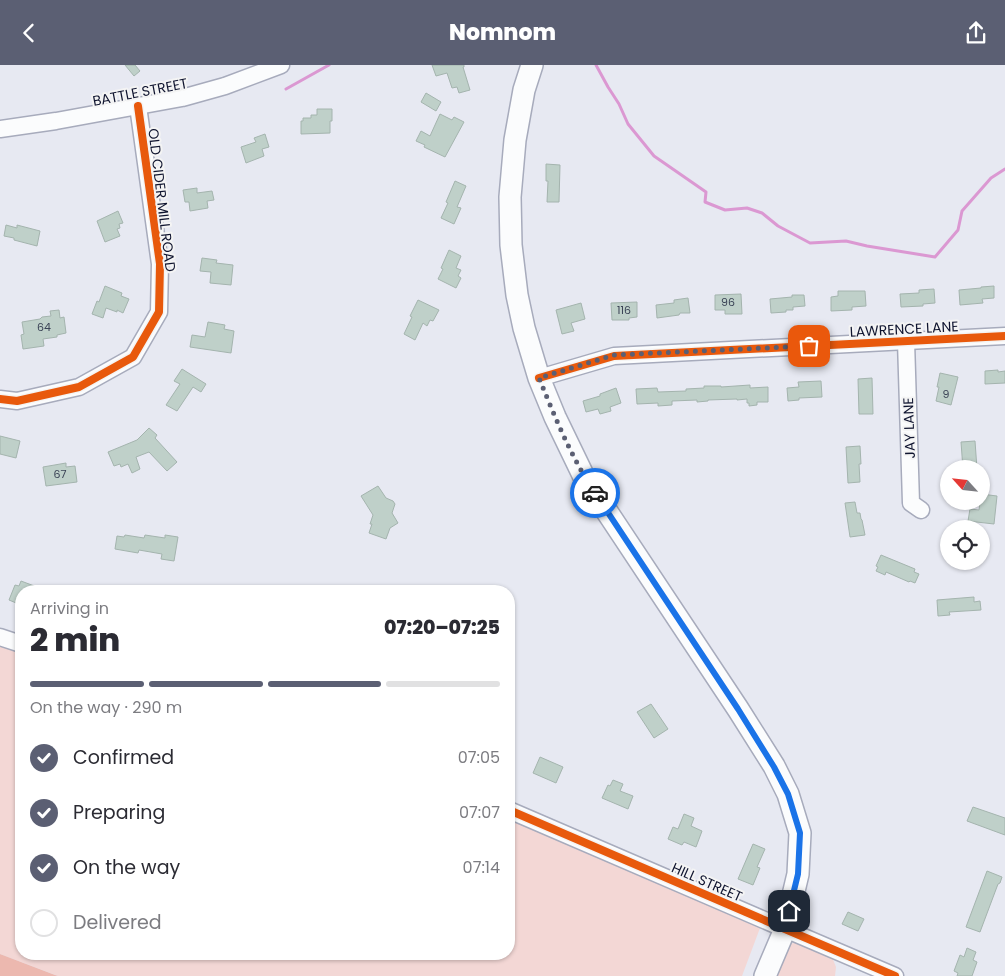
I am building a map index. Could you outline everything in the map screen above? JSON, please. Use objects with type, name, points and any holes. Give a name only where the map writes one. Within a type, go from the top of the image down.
[{"type":"main road","points":[[532,65],[524,90],[514,140],[510,197],[517,295],[524,328],[539,378],[555,417],[584,477],[738,709],[774,767],[788,794],[800,833],[798,874],[785,929],[765,976]]},
{"type":"street","name":"BATTLE STREET","points":[[0,129],[56,121],[182,98],[225,86],[281,65]]},
{"type":"street","name":"OLD CIDER MILL ROAD","points":[[0,399],[17,401],[79,387],[87,383],[133,357],[159,312],[160,263],[138,107]]},
{"type":"street","name":"LAWRENCE LANE","points":[[539,378],[614,355],[1005,336]]},
{"type":"street","name":"JAY LANE","points":[[906,341],[911,503],[921,510]]},
{"type":"street","points":[[0,637],[15,642]]},
{"type":"street","name":"HILL STREET","points":[[515,812],[785,929],[878,973],[895,976]]},
{"type":"shaded area","points":[[0,645],[15,651],[15,960],[0,954]]},
{"type":"shaded area","points":[[515,822],[760,928],[742,976],[58,976],[16,960],[515,960]]},
{"type":"shaded area","points":[[798,942],[832,957],[836,967],[835,976],[774,976],[790,944]]},
{"type":"shaded area","points":[[0,954],[58,976],[0,976]]},
{"type":"building","points":[[125,65],[135,65],[140,71],[134,76]]},
{"type":"building","points":[[432,65],[464,65],[470,90],[459,93],[457,87],[452,88],[447,73],[436,76]]},
{"type":"building","points":[[426,93],[441,102],[436,111],[421,102]]},
{"type":"building","points":[[317,109],[332,109],[330,133],[301,134],[301,121],[303,121],[303,118],[311,118],[311,115],[317,115]]},
{"type":"building","points":[[440,114],[452,120],[454,117],[464,122],[445,157],[416,141],[421,131],[430,136]]},
{"type":"building","points":[[265,134],[269,147],[262,149],[264,156],[246,163],[241,147],[256,142],[254,138]]},
{"type":"building","points":[[546,164],[560,165],[559,202],[547,202],[548,181],[546,181]]},
{"type":"building","points":[[455,181],[466,186],[457,207],[461,208],[454,224],[441,218]]},
{"type":"building","points":[[197,188],[197,193],[212,191],[214,200],[207,201],[208,208],[190,211],[189,202],[185,202],[183,190]]},
{"type":"building","points":[[118,211],[123,223],[119,224],[120,228],[117,229],[120,236],[105,242],[97,221]]},
{"type":"building","points":[[6,225],[17,228],[17,225],[40,231],[37,246],[4,236]]},
{"type":"building","points":[[449,250],[461,256],[456,268],[461,270],[458,276],[461,278],[456,288],[438,279]]},
{"type":"building","points":[[202,258],[217,260],[216,263],[233,265],[231,285],[210,283],[211,272],[200,271]]},
{"type":"building","points":[[105,286],[122,293],[121,296],[129,299],[123,313],[106,308],[103,318],[92,314]]},
{"type":"building","points":[[994,286],[994,298],[982,299],[983,303],[960,305],[959,290]]},
{"type":"building","points":[[934,289],[935,303],[923,304],[923,306],[901,307],[900,294],[919,293],[919,290]]},
{"type":"building","points":[[838,291],[865,291],[866,306],[852,307],[852,310],[831,311],[831,297],[838,296]]},
{"type":"building","points":[[741,294],[742,314],[725,314],[725,310],[715,310],[715,295]]},
{"type":"building","points":[[792,295],[804,295],[805,306],[793,307],[793,310],[786,310],[786,312],[771,313],[770,299],[792,297]]},
{"type":"building","points":[[688,298],[690,313],[657,318],[656,305],[674,303],[674,300]]},
{"type":"building","points":[[418,300],[439,310],[433,321],[430,320],[427,326],[423,323],[415,340],[404,334]]},
{"type":"building","points":[[637,302],[637,317],[629,318],[629,320],[612,320],[611,303]]},
{"type":"building","points":[[581,303],[585,319],[571,323],[574,331],[562,334],[556,310]]},
{"type":"building","points":[[59,310],[60,318],[64,317],[66,333],[57,335],[57,337],[43,339],[44,346],[23,349],[21,335],[24,334],[22,322],[51,316],[50,311]]},
{"type":"building","points":[[208,322],[225,325],[224,329],[234,331],[231,353],[190,347],[192,335],[205,337]]},
{"type":"building","points":[[182,369],[206,384],[201,392],[193,387],[177,411],[166,405],[180,384],[174,381]]},
{"type":"building","points":[[998,370],[998,372],[1005,371],[1005,383],[985,384],[985,371]]},
{"type":"building","points":[[940,373],[958,377],[951,405],[936,401]]},
{"type":"building","points":[[872,378],[873,414],[859,414],[858,379]]},
{"type":"building","points":[[821,381],[822,397],[799,398],[799,400],[788,401],[787,388],[799,387],[798,382]]},
{"type":"building","points":[[750,385],[750,388],[768,387],[768,402],[757,402],[757,405],[749,406],[747,399],[697,402],[697,400],[672,401],[672,405],[658,406],[658,403],[637,404],[636,389],[657,388],[658,392],[686,391],[686,389],[704,388],[704,386]]},
{"type":"building","points":[[616,388],[621,403],[610,407],[611,411],[600,414],[598,409],[586,412],[583,401],[600,396],[600,394]]},
{"type":"building","points":[[149,428],[157,435],[155,438],[177,462],[167,471],[149,452],[136,457],[140,469],[132,473],[128,464],[121,467],[120,464],[114,466],[108,452],[137,440]]},
{"type":"building","points":[[0,436],[20,441],[16,458],[0,454]]},
{"type":"building","points":[[975,441],[976,460],[962,460],[961,442]]},
{"type":"building","points":[[860,446],[860,482],[848,483],[846,447]]},
{"type":"building","points":[[66,463],[66,467],[75,466],[77,482],[46,486],[43,467]]},
{"type":"building","points":[[378,486],[386,498],[395,504],[392,513],[398,523],[390,528],[386,539],[369,533],[373,515],[361,496]]},
{"type":"building","points":[[990,495],[997,496],[994,524],[990,524],[990,520],[968,520],[970,510],[990,510]]},
{"type":"building","points":[[855,502],[857,513],[860,513],[865,535],[850,537],[845,503]]},
{"type":"building","points":[[125,535],[144,538],[145,535],[165,538],[165,535],[178,537],[174,561],[161,559],[162,554],[139,550],[138,553],[115,549],[117,536],[124,537]]},
{"type":"building","points":[[881,555],[915,569],[914,572],[919,574],[915,583],[886,572],[885,575],[876,571]]},
{"type":"building","points":[[21,581],[32,585],[19,585]]},
{"type":"building","points":[[15,585],[15,602],[9,600]]},
{"type":"building","points":[[974,597],[974,602],[980,601],[981,610],[949,612],[950,615],[938,616],[937,600]]},
{"type":"building","points":[[651,704],[668,729],[654,738],[637,712]]},
{"type":"building","points":[[540,757],[563,767],[556,783],[533,773]]},
{"type":"building","points":[[613,780],[623,784],[620,791],[633,796],[628,809],[602,798],[608,785],[610,786]]},
{"type":"building","points":[[973,807],[1005,818],[1005,835],[967,821]]},
{"type":"building","points":[[684,814],[694,818],[691,826],[702,831],[696,847],[684,842],[682,845],[668,839],[673,827],[678,829]]},
{"type":"building","points":[[753,844],[765,849],[757,867],[760,868],[753,885],[738,879]]},
{"type":"building","points":[[987,871],[1002,877],[980,932],[966,927]]},
{"type":"building","points":[[848,912],[864,919],[858,931],[842,924]]},
{"type":"building","points":[[967,948],[976,952],[973,960],[977,962],[972,976],[957,976],[958,973],[954,971],[960,955],[964,957]]},
{"type":"waterway","points":[[286,89],[329,65]]},
{"type":"waterway","points":[[596,65],[619,104],[628,124],[654,156],[706,192],[705,202],[725,210],[747,208],[762,213],[778,226],[810,243],[846,241],[935,257],[958,230],[962,211],[991,178],[1005,169]]},
{"type":"cycle path","points":[[0,399],[17,401],[79,387],[133,357],[159,312],[160,264],[138,106]]},
{"type":"cycle path","points":[[539,378],[614,356],[1005,336]]},
{"type":"cycle path","points":[[515,813],[895,976]]},
{"type":"way so far","points":[[595,493],[584,477],[555,417],[539,378],[614,355],[809,346]]},
{"type":"route","points":[[595,493],[738,709],[774,767],[788,794],[800,833],[798,874],[789,911]]}]
